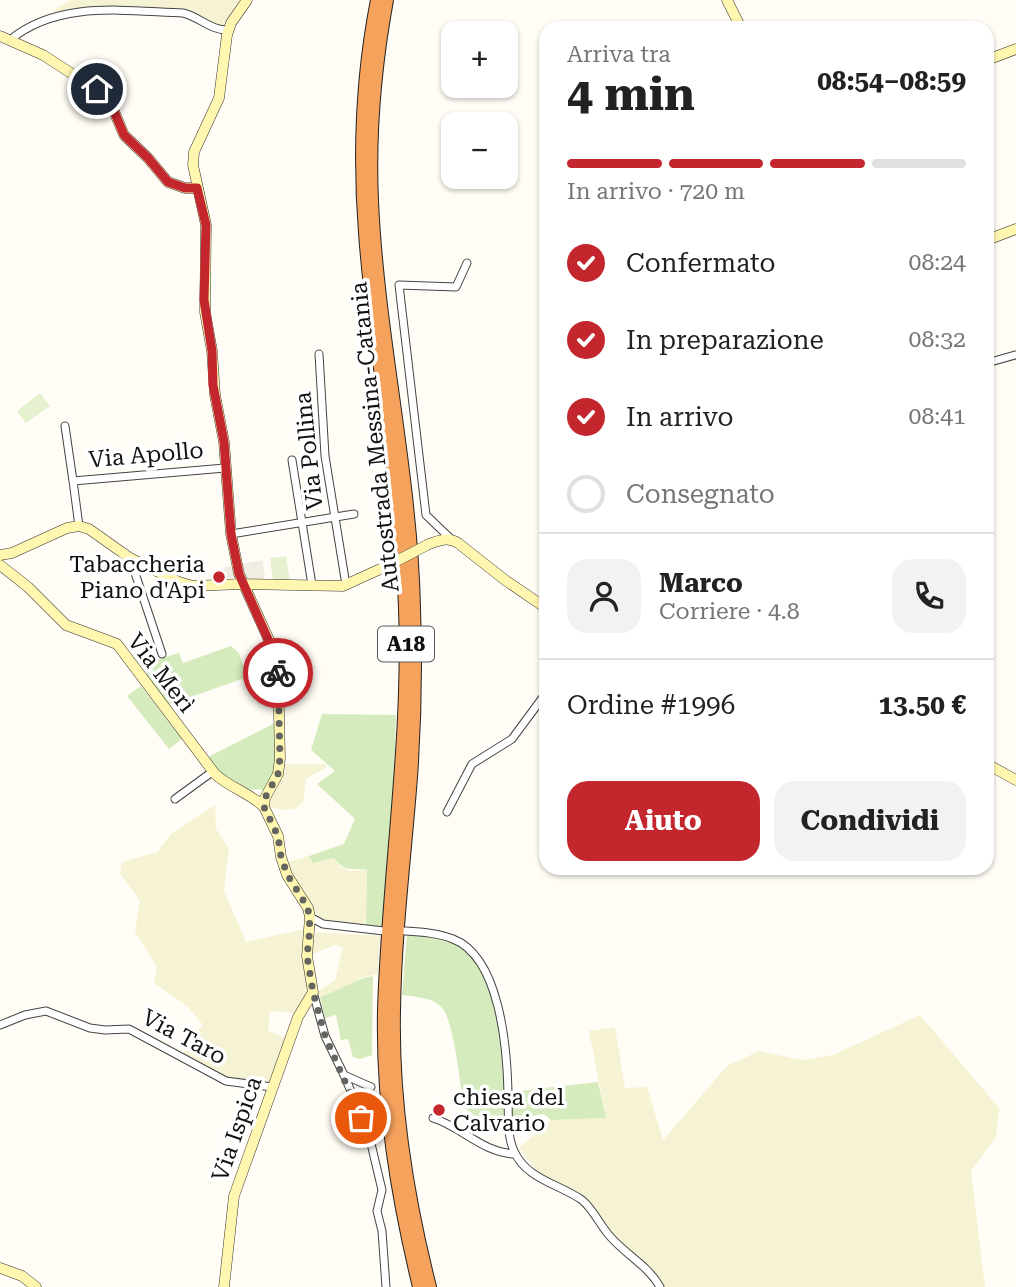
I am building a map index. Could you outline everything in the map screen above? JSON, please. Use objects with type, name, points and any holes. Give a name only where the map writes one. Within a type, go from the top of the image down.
[{"type":"highway","name":"Autostrada Messina-Catania","points":[[377,0],[363,108],[363,200],[367,262],[400,537],[406,656],[384,1045],[395,1174],[419,1287]]},
{"type":"highway","name":"Autostrada Messina-Catania","points":[[387,0],[373,109],[372,200],[410,536],[415,656],[411,773],[394,1009],[395,1081],[405,1174],[430,1287]]},
{"type":"street","points":[[247,0],[229,30],[219,98],[194,152],[193,165],[206,225],[204,300],[212,351],[213,385],[224,442],[231,534],[237,565],[242,584],[269,640],[278,669],[280,758],[278,774],[265,799],[278,836],[283,866],[308,908],[310,928],[307,956],[325,1036],[368,1131],[382,1190],[377,1211],[382,1231],[386,1287]]},
{"type":"street","points":[[727,0],[738,21]]},
{"type":"street","points":[[5,38],[50,16],[92,10],[183,13],[192,15],[213,28],[229,30]]},
{"type":"street","points":[[5,38],[54,61],[105,95],[124,135],[168,182],[185,188],[197,188]]},
{"type":"street","points":[[994,58],[1016,50]]},
{"type":"street","points":[[994,237],[1016,229]]},
{"type":"street","points":[[467,263],[456,287],[400,285],[426,516],[451,539],[539,603]]},
{"type":"street","name":"Via Pollina","points":[[319,354],[325,456],[346,585]]},
{"type":"street","points":[[994,361],[1015,355]]},
{"type":"street","points":[[65,426],[74,481]]},
{"type":"street","points":[[292,460],[312,584]]},
{"type":"street","name":"Via Apollo","points":[[79,526],[74,481],[225,468]]},
{"type":"street","points":[[231,534],[354,514]]},
{"type":"street","points":[[4,567],[6,557],[12,553],[67,528],[79,526],[89,529],[130,558],[193,586],[346,585],[429,544],[451,539]]},
{"type":"street","points":[[0,555],[12,553]]},
{"type":"street","points":[[130,558],[162,654]]},
{"type":"street","name":"Via Merì","points":[[4,567],[66,625],[117,644],[212,772],[240,792],[265,799]]},
{"type":"street","points":[[447,812],[472,764],[512,739],[539,702]]},
{"type":"street","points":[[994,768],[1016,780]]},
{"type":"street","points":[[175,799],[212,772]]},
{"type":"street","points":[[240,792],[265,799]]},
{"type":"street","points":[[310,917],[323,924],[384,931]]},
{"type":"street","points":[[310,928],[323,924]]},
{"type":"street","points":[[405,931],[453,939],[471,951],[492,985],[504,1038],[508,1065],[510,1136],[515,1154],[540,1179],[584,1201],[609,1236],[640,1263],[660,1287]]},
{"type":"street","name":"Via Ispica","points":[[224,1287],[233,1196],[298,1017],[313,992]]},
{"type":"street","name":"Via Taro","points":[[0,1025],[25,1014],[46,1011],[90,1028],[130,1029],[226,1081],[272,1087]]},
{"type":"street","points":[[344,1075],[371,1087]]},
{"type":"street","points":[[433,1118],[445,1122],[489,1148],[515,1154]]},
{"type":"street","points":[[0,1268],[22,1276],[36,1287]]},
{"type":"shaded area","points":[[70,0],[244,0],[220,28],[179,8],[177,11],[88,8],[55,13],[53,11]]},
{"type":"shaded area","points":[[263,560],[265,584],[216,586],[225,567]]},
{"type":"shaded area","points":[[283,764],[324,764],[327,767],[306,779],[303,802],[295,809],[283,810],[267,806],[267,800]]},
{"type":"shaded area","points":[[215,805],[216,829],[229,848],[224,891],[246,942],[304,929],[303,960],[309,991],[295,1013],[270,1011],[268,1031],[286,1038],[270,1084],[231,1081],[183,1055],[190,1037],[203,1025],[187,1006],[154,983],[157,967],[135,932],[140,901],[120,873],[122,862],[157,852],[171,834]]},
{"type":"shaded area","points":[[309,856],[314,863],[334,858],[342,868],[350,871],[367,870],[366,925],[327,922],[319,917],[285,863]]},
{"type":"shaded area","points":[[318,932],[380,936],[378,974],[361,978],[336,992],[320,997],[317,992],[335,980],[343,947],[335,945],[310,955],[312,937]]},
{"type":"shaded area","points":[[920,1015],[999,1108],[996,1137],[971,1171],[985,1287],[662,1287],[643,1263],[610,1233],[586,1198],[540,1175],[519,1148],[551,1120],[606,1118],[589,1031],[615,1027],[625,1088],[647,1087],[663,1140],[727,1066],[759,1051],[802,1060],[833,1055]]},
{"type":"green space","points":[[40,393],[50,406],[26,423],[17,411]]},
{"type":"green space","points":[[286,556],[290,581],[273,581],[270,558]]},
{"type":"green space","points":[[231,646],[239,653],[247,677],[166,706],[147,680],[146,663],[179,653],[183,663]]},
{"type":"green space","points":[[141,686],[182,739],[169,749],[127,696]]},
{"type":"green space","points":[[322,714],[396,715],[392,852],[384,927],[366,925],[367,870],[346,868],[334,858],[313,863],[309,856],[344,844],[355,819],[317,784],[335,771],[311,750]]},
{"type":"green space","points":[[277,722],[277,768],[265,790],[240,789],[210,765],[210,756]]},
{"type":"green space","points":[[407,935],[436,938],[458,945],[473,957],[484,974],[495,1007],[502,1052],[505,1097],[499,1129],[491,1125],[482,1129],[471,1124],[473,1114],[463,1107],[454,1041],[443,1009],[430,1000],[402,995]]},
{"type":"green space","points":[[373,976],[372,1055],[360,1059],[353,1057],[348,1039],[341,1040],[336,1015],[325,1018],[320,997]]},
{"type":"green space","points":[[598,1082],[606,1118],[551,1120],[544,1114],[512,1119],[510,1092]]},
{"type":"way so far","points":[[278,673],[280,758],[278,774],[265,798],[264,807],[278,836],[283,866],[308,908],[310,928],[307,956],[313,992],[325,1036],[361,1118]]},
{"type":"place","name":"Tabaccheria Piano d'Api","points":[[219,577]]},
{"type":"place","name":"chiesa del Calvario","points":[[439,1110]]},
{"type":"route","points":[[97,89],[109,99],[124,135],[168,182],[185,188],[197,188],[206,225],[204,300],[212,351],[213,385],[224,442],[231,534],[242,584],[269,640],[278,673]]}]
